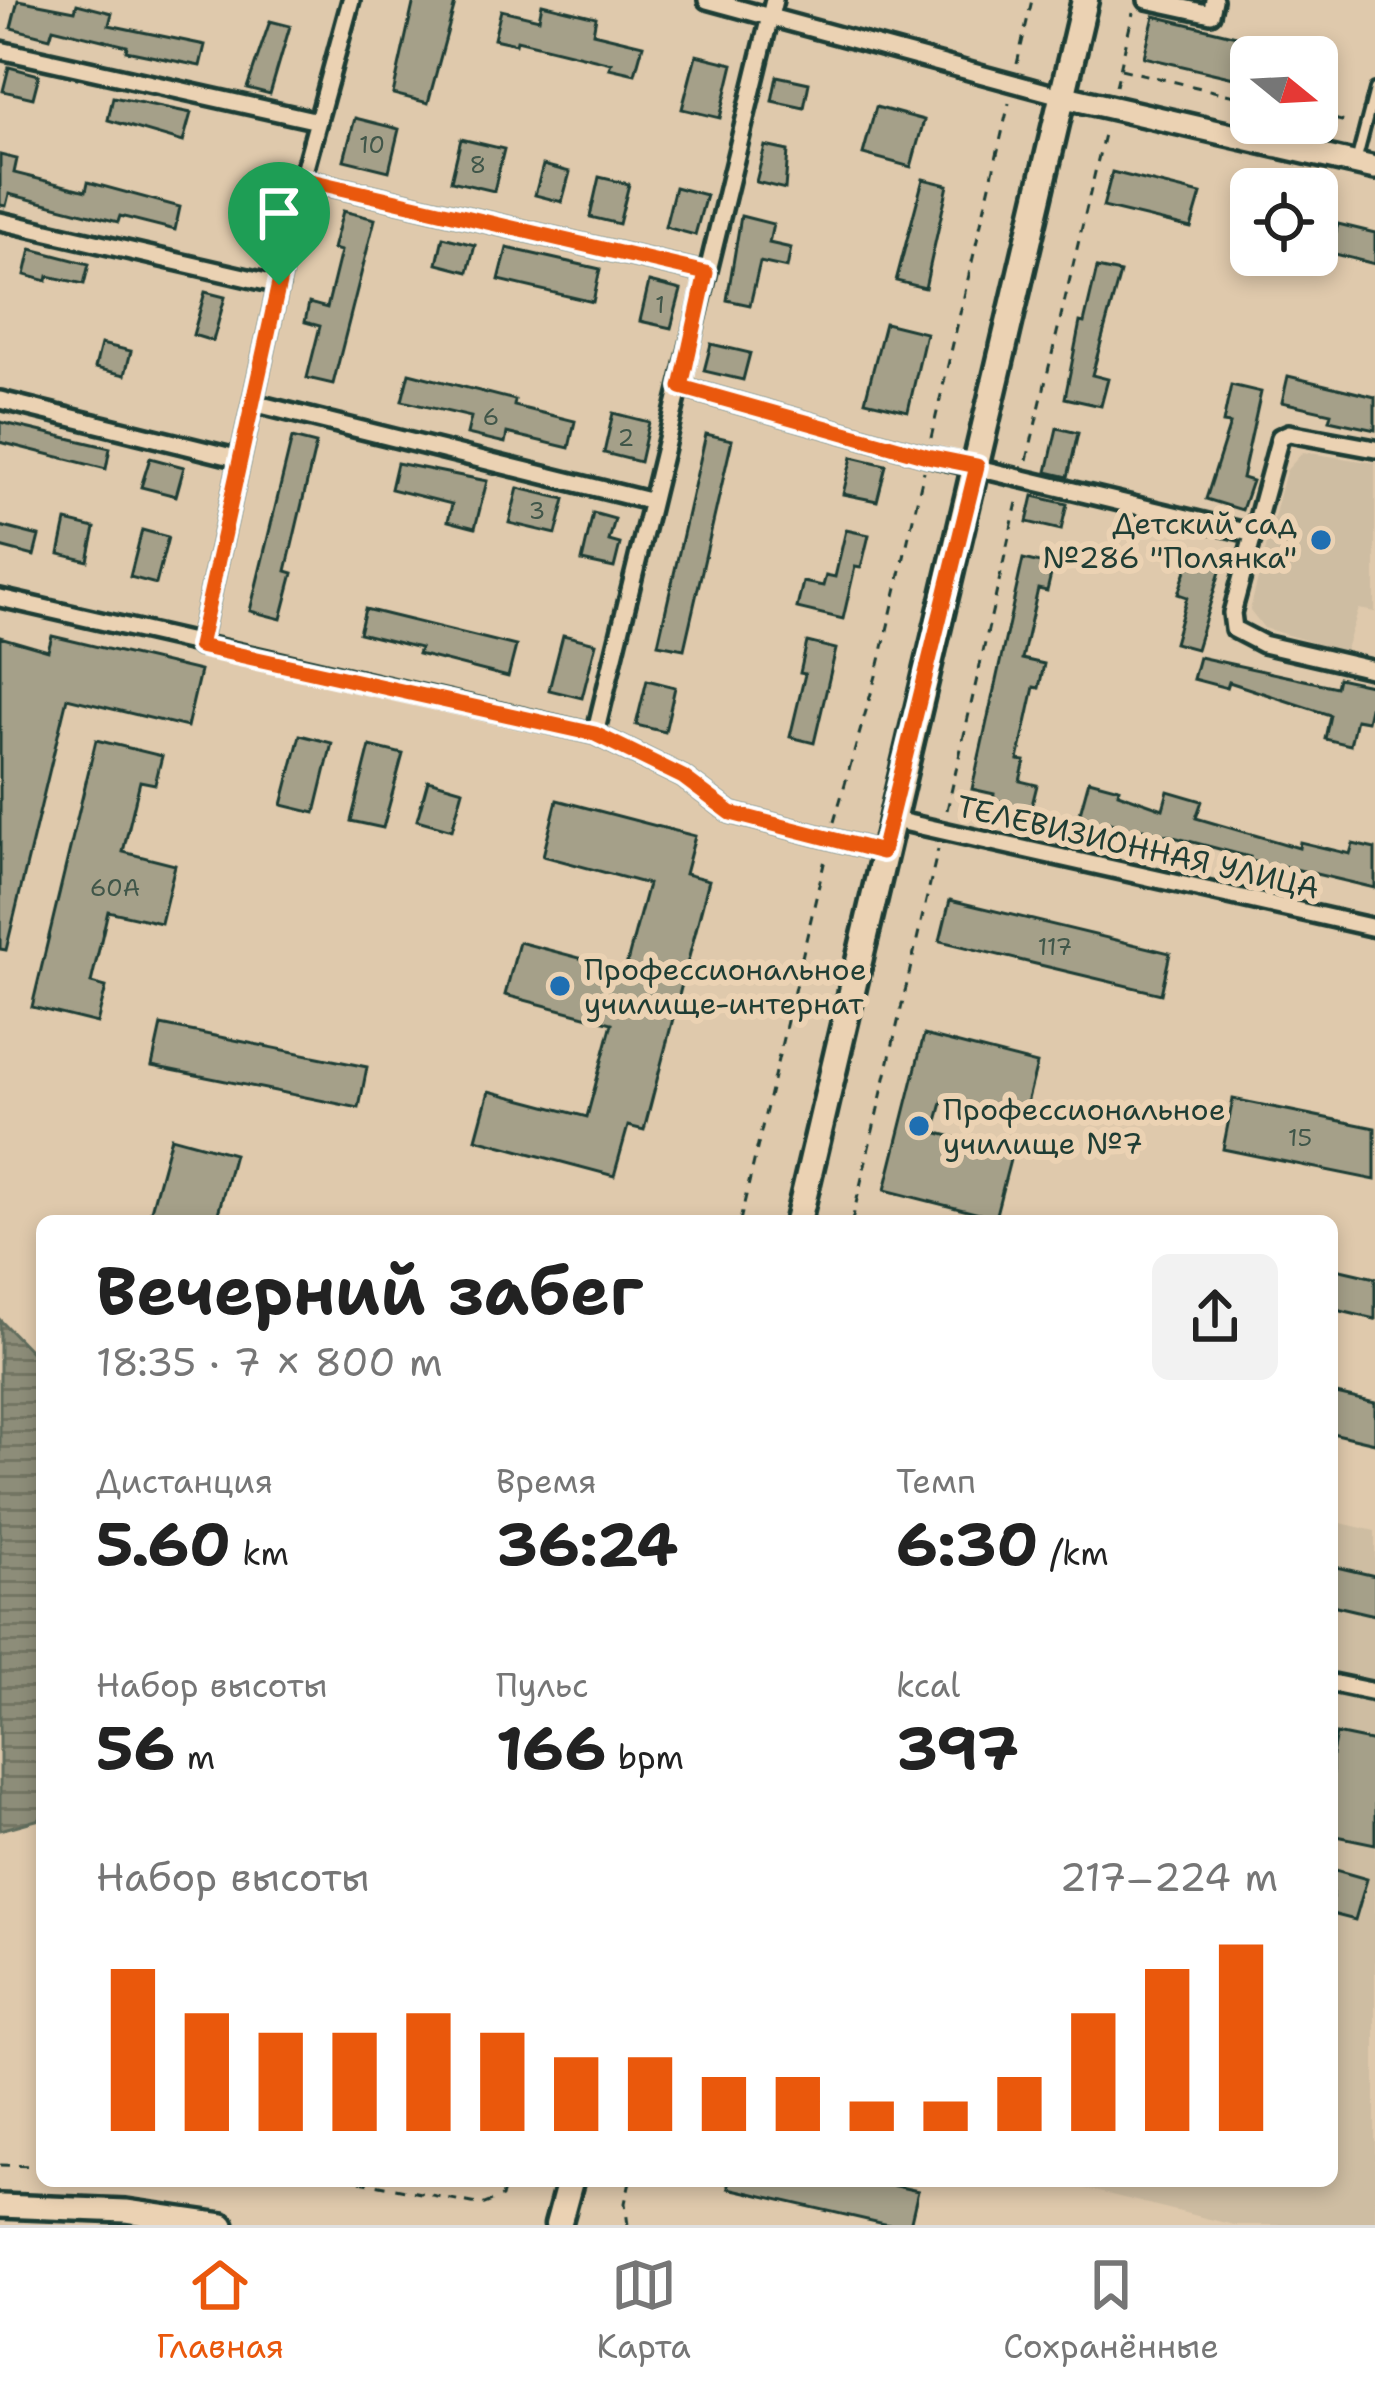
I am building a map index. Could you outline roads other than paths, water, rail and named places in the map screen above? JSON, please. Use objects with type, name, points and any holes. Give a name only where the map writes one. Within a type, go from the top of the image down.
[{"type":"main road","points":[[799,1215],[1085,0]]},
{"type":"main road","points":[[558,2225],[568,2187]]},
{"type":"street","points":[[199,646],[302,179],[351,0]]},
{"type":"street","points":[[707,0],[772,7],[1061,96],[1365,165]]},
{"type":"street","points":[[1147,0],[1210,14],[1214,0]]},
{"type":"street","points":[[595,734],[772,7]]},
{"type":"street","points":[[0,50],[318,121]]},
{"type":"street","points":[[302,179],[706,273]]},
{"type":"street","points":[[0,221],[279,285]]},
{"type":"street","points":[[681,387],[927,456],[1254,534]]},
{"type":"street","points":[[0,400],[240,459]]},
{"type":"street","points":[[253,404],[649,501]]},
{"type":"street","points":[[1375,449],[1289,433],[1280,437],[1232,613],[1234,629],[1263,644],[1375,670]]},
{"type":"street","points":[[0,598],[595,734],[683,777],[731,813],[882,852]]},
{"type":"street","name":"ТЕЛЕВИЗИОННАЯ УЛИЦА","points":[[890,819],[1375,928]]},
{"type":"street","points":[[1338,1684],[1375,1692]]},
{"type":"street","points":[[0,2206],[126,2211],[223,2225]]},
{"type":"lane","points":[[1365,165],[1365,127],[1375,89]]},
{"type":"place","name":"Детский сад №286 \"Полянка\"","points":[[1321,540]]},
{"type":"place","name":"Профессиональное училище-интернат","points":[[560,986]]},
{"type":"place","name":"Профессиональное училище №7","points":[[919,1126]]}]
